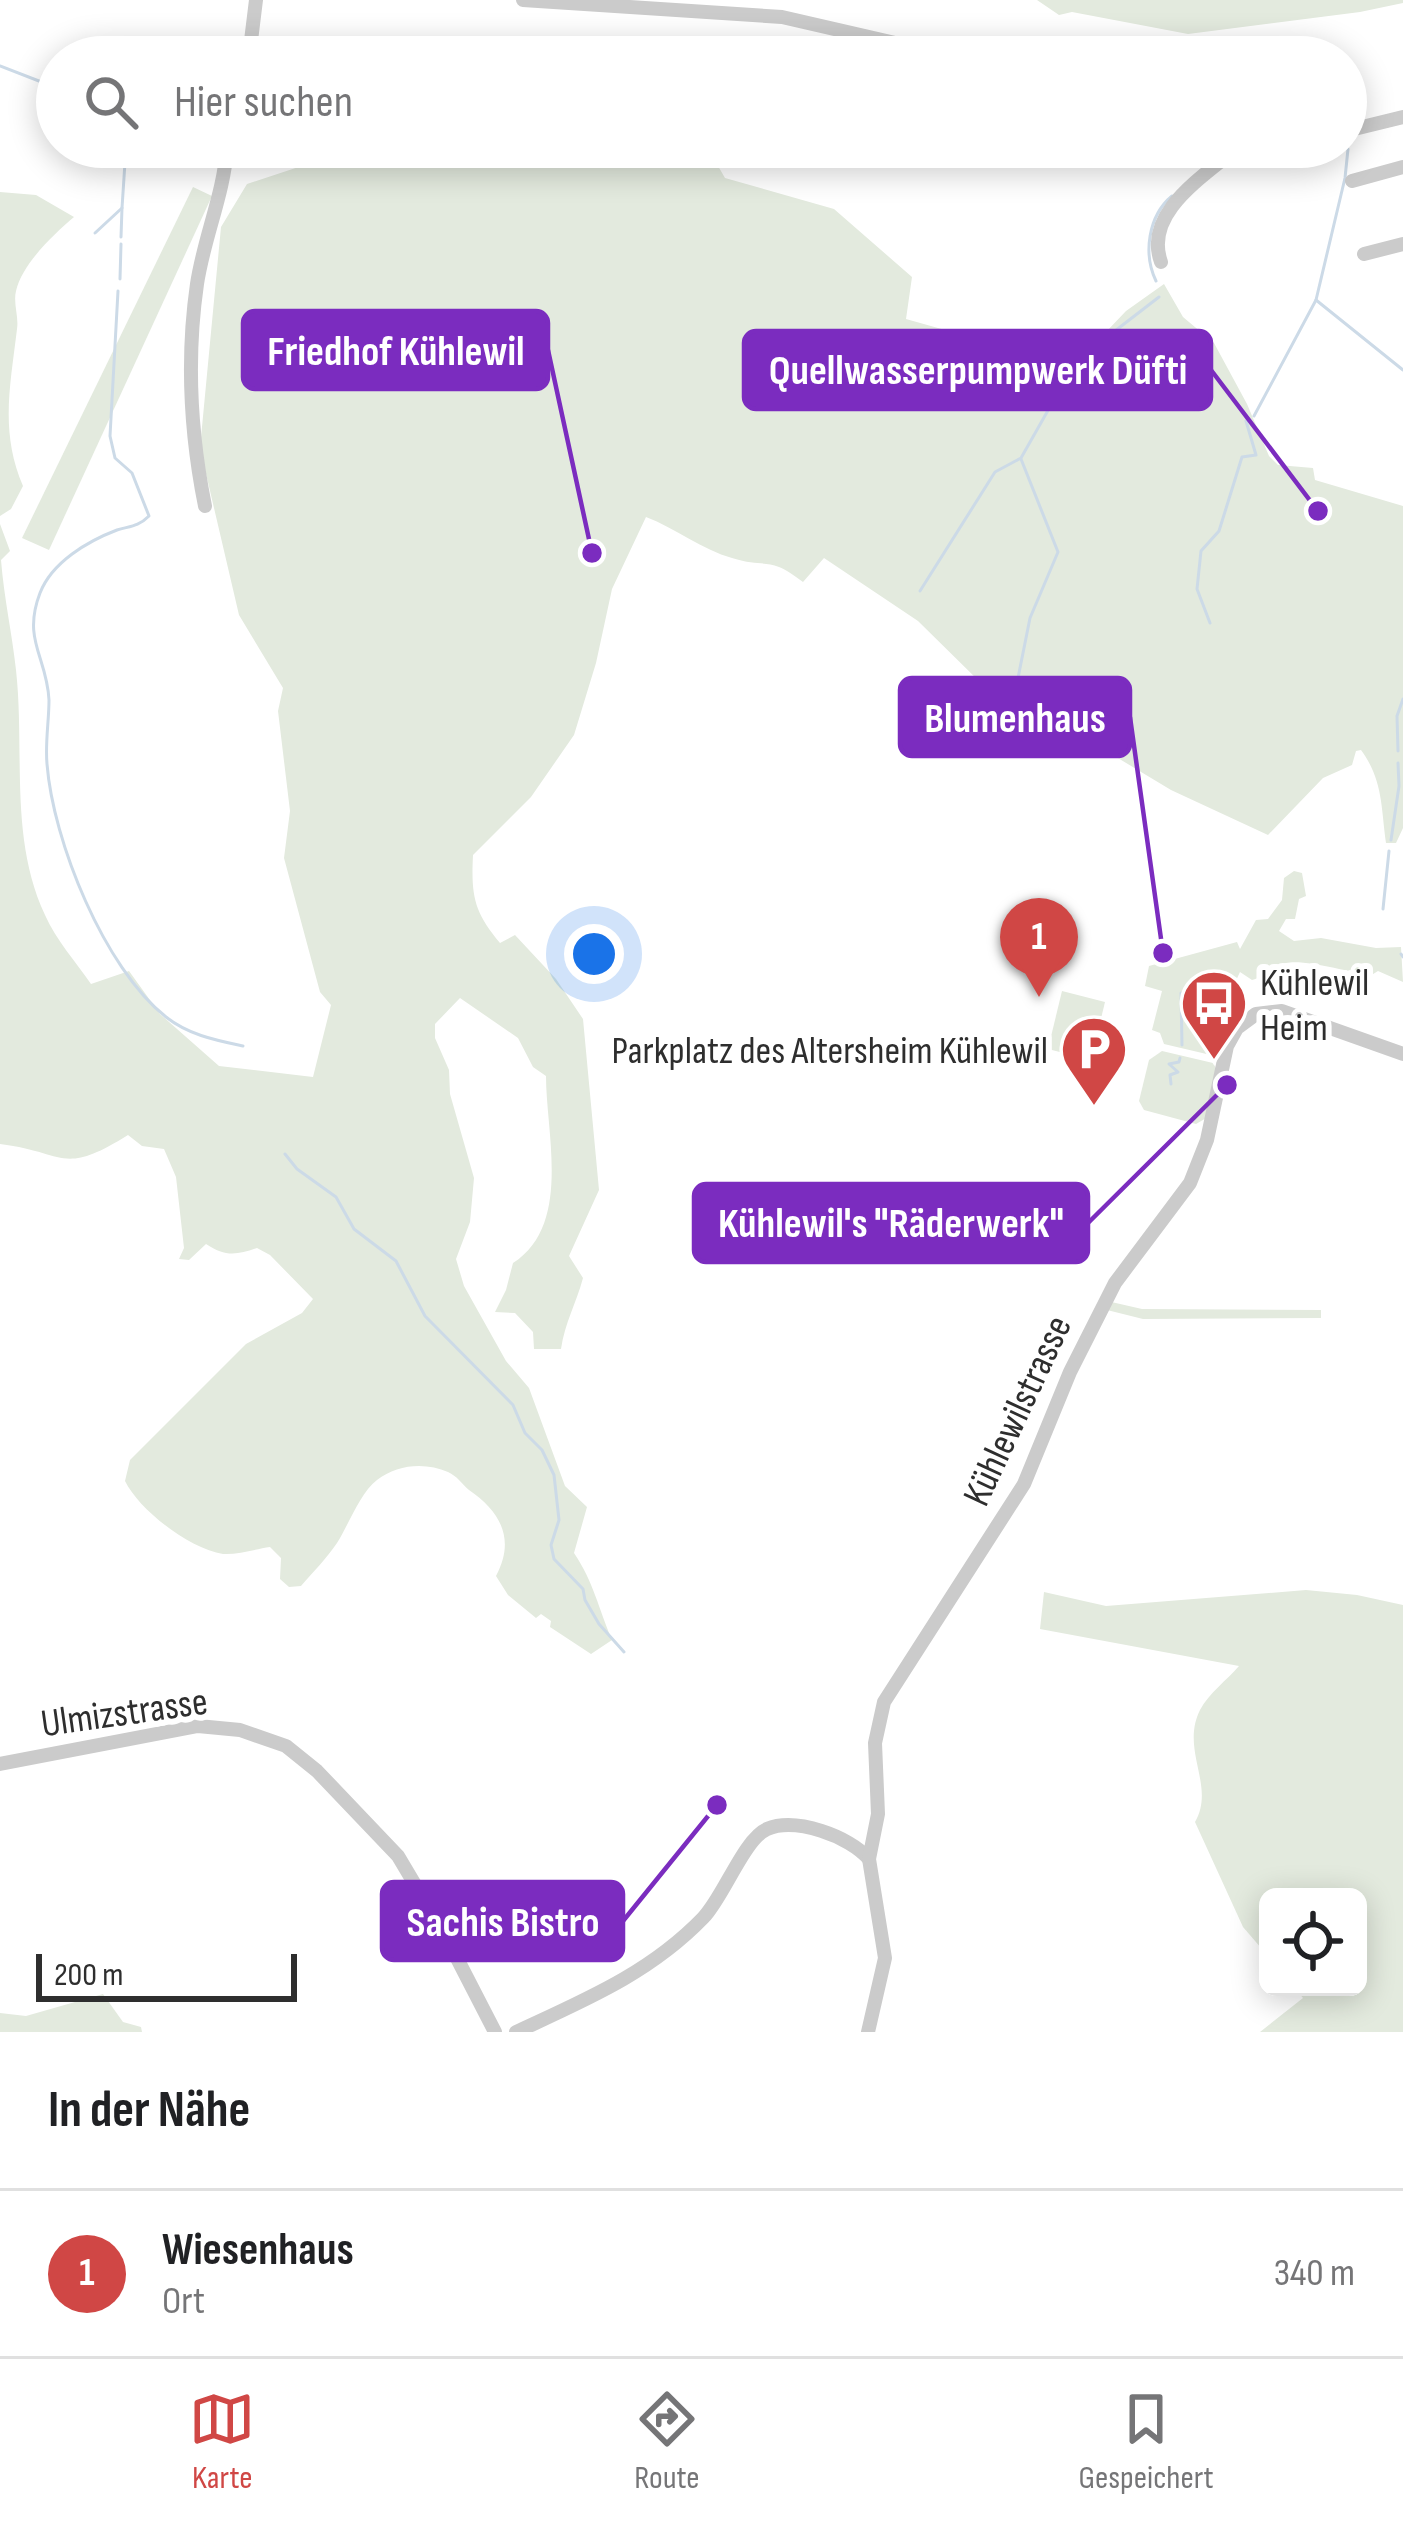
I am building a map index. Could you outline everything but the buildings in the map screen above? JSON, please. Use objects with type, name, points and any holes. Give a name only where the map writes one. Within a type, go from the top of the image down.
[{"type":"street","points":[[252,36],[256,0]]},
{"type":"street","points":[[524,0],[782,17],[865,36]]},
{"type":"street","points":[[1367,125],[1403,117]]},
{"type":"street","points":[[1352,181],[1403,167]]},
{"type":"street","points":[[205,506],[190,419],[194,334],[197,285],[225,168]]},
{"type":"street","points":[[1161,262],[1156,240],[1161,222],[1214,168]]},
{"type":"street","points":[[1364,254],[1403,244]]},
{"type":"street","name":"Kühlewilstrasse","points":[[868,1858],[878,1803],[876,1737],[887,1694],[1024,1484],[1078,1354],[1115,1283],[1190,1183],[1203,1154],[1233,1033],[1256,1014],[1282,1011],[1403,1054]]},
{"type":"street","name":"Ulmizstrasse","points":[[0,1764],[198,1726],[257,1733],[305,1760],[398,1856],[495,2032]]},
{"type":"street","points":[[516,2032],[610,1990],[657,1958],[708,1914],[763,1832],[791,1827],[850,1843],[863,1842],[873,1834]]},
{"type":"street","points":[[850,1843],[868,1858],[885,1958],[868,2032]]},
{"type":"shaded area","points":[[1037,0],[1403,3],[1188,34],[1072,12],[1059,15]]},
{"type":"shaded area","points":[[295,168],[719,168],[725,178],[834,209],[912,277],[906,319],[1059,362],[1085,354],[1126,311],[1164,284],[1183,317],[1214,343],[1269,456],[1278,465],[1313,468],[1315,480],[1403,506],[1403,828],[1396,843],[1386,843],[1377,783],[1361,750],[1356,751],[1352,765],[1323,778],[1268,835],[1171,790],[1078,734],[984,686],[918,621],[824,558],[803,582],[775,565],[721,554],[646,517],[612,589],[574,735],[531,797],[473,855],[474,893],[485,922],[500,943],[515,935],[556,979],[583,1019],[599,1190],[569,1256],[583,1278],[561,1349],[534,1349],[533,1332],[515,1313],[495,1312],[513,1263],[543,1226],[549,1202],[546,1076],[533,1067],[518,1038],[460,998],[435,1024],[474,1178],[470,1222],[456,1259],[464,1286],[506,1361],[529,1388],[565,1486],[587,1507],[574,1553],[612,1640],[591,1654],[550,1627],[551,1621],[541,1614],[536,1618],[508,1595],[496,1576],[505,1550],[502,1527],[489,1507],[457,1478],[439,1469],[402,1468],[377,1480],[333,1549],[301,1586],[289,1587],[280,1579],[281,1558],[270,1547],[228,1554],[210,1551],[153,1516],[125,1481],[130,1460],[246,1344],[302,1313],[313,1299],[257,1248],[231,1254],[206,1244],[189,1260],[179,1259],[184,1248],[176,1177],[164,1149],[142,1146],[128,1135],[75,1158],[0,1144],[0,524],[10,551],[1,560],[16,670],[22,825],[34,886],[60,942],[91,984],[129,971],[160,1014],[219,1066],[313,1077],[331,1005],[320,992],[284,858],[290,811],[278,711],[283,688],[239,615],[200,448],[221,227],[247,184]]},
{"type":"shaded area","points":[[193,187],[212,196],[49,550],[22,538]]},
{"type":"shaded area","points":[[0,192],[36,195],[74,217],[32,260],[16,291],[9,428],[23,486],[11,509],[0,516]]},
{"type":"shaded area","points":[[1294,871],[1302,873],[1306,896],[1299,899],[1295,919],[1286,919],[1279,931],[1294,941],[1321,938],[1376,948],[1401,947],[1403,982],[1378,971],[1370,976],[1294,962],[1252,980],[1240,972],[1224,1006],[1221,1050],[1215,1056],[1164,1044],[1160,1033],[1152,1030],[1162,991],[1145,986],[1149,966],[1237,942],[1240,949],[1256,920],[1268,919],[1282,900],[1284,878]]},
{"type":"shaded area","points":[[1062,991],[1105,1002],[1091,1060],[1048,1049]]},
{"type":"shaded area","points":[[1162,1051],[1213,1063],[1218,1072],[1208,1117],[1196,1124],[1144,1110],[1139,1101],[1149,1060]]},
{"type":"shaded area","points":[[1107,1301],[1142,1309],[1321,1310],[1321,1318],[1143,1319],[1103,1309]]},
{"type":"shaded area","points":[[1306,1590],[1403,1605],[1403,2032],[1260,2032],[1301,1996],[1367,1996],[1367,1888],[1259,1888],[1259,1946],[1243,1927],[1195,1822],[1202,1795],[1195,1725],[1204,1704],[1239,1666],[1040,1629],[1044,1592],[1106,1606]]},
{"type":"shaded area","points":[[103,1994],[123,2022],[141,2027],[142,2032],[0,2032],[0,2013],[26,2016]]},
{"type":"waterway","points":[[0,66],[36,80]]},
{"type":"waterway","points":[[95,233],[122,208],[125,168]]},
{"type":"waterway","points":[[1254,416],[1316,300],[1346,168]]},
{"type":"waterway","points":[[1156,281],[1150,236],[1172,196]]},
{"type":"waterway","points":[[121,237],[122,208]]},
{"type":"waterway","points":[[120,279],[121,244]]},
{"type":"waterway","points":[[118,291],[110,436],[115,458],[132,473],[149,516],[72,554],[40,593],[34,636],[49,700],[51,795],[71,865],[122,968],[143,995],[175,1023],[243,1046]]},
{"type":"waterway","points":[[920,591],[995,472],[1021,458],[1076,361],[1159,297]]},
{"type":"waterway","points":[[1316,300],[1403,370]]},
{"type":"waterway","points":[[1210,623],[1197,589],[1201,551],[1219,531],[1242,457],[1256,455],[1246,421]]},
{"type":"waterway","points":[[1017,683],[1030,618],[1058,552],[1021,459]]},
{"type":"waterway","points":[[1398,751],[1397,716],[1403,699]]},
{"type":"waterway","points":[[1391,840],[1398,763]]},
{"type":"waterway","points":[[1383,909],[1389,851]]},
{"type":"waterway","points":[[1181,993],[1182,1045]]},
{"type":"waterway","points":[[1171,1084],[1170,1075],[1178,1072],[1169,1064],[1180,1058]]},
{"type":"waterway","points":[[285,1154],[297,1169],[336,1197],[354,1229],[396,1261],[425,1316],[513,1405],[525,1433],[542,1450],[554,1475],[559,1520],[551,1545],[554,1559],[583,1589],[599,1624],[624,1652]]},
{"type":"place","name":"Quellwasserpumpwerk Düfti","points":[[1318,511]]},
{"type":"place","name":"Friedhof Kühlewil","points":[[592,553]]},
{"type":"place","name":"Blumenhaus","points":[[1163,953]]},
{"type":"place","name":"Wiesenhaus","points":[[1039,997]]},
{"type":"place","name":"Kühlewil Heim","points":[[1214,1062]]},
{"type":"place","name":"Kühlewil's \"Räderwerk\"","points":[[1227,1085]]},
{"type":"place","name":"Parkplatz des Altersheim Kühlewil","points":[[1094,1108]]},
{"type":"place","name":"Sachis Bistro","points":[[717,1805]]}]
